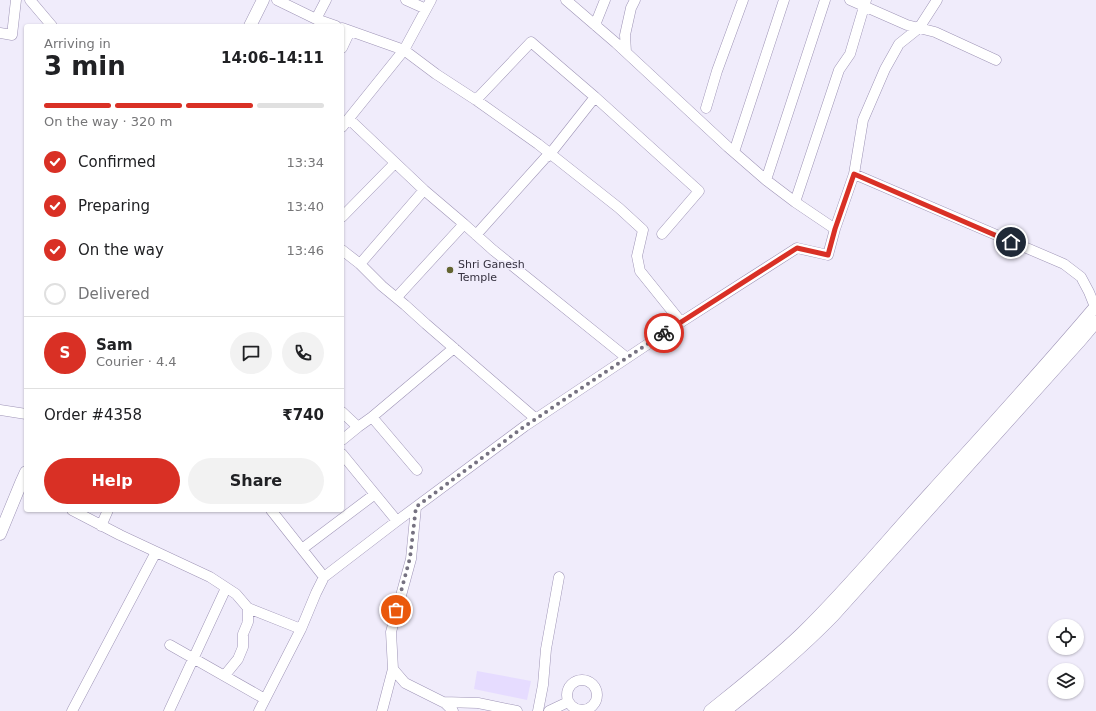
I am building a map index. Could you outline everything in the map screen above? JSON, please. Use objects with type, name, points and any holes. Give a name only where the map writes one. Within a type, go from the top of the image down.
[{"type":"street","points":[[0,33],[12,35],[16,0]]},
{"type":"street","points":[[30,0],[50,24]]},
{"type":"street","points":[[251,24],[263,0]]},
{"type":"street","points":[[277,0],[316,19],[330,24]]},
{"type":"street","points":[[316,19],[326,0]]},
{"type":"street","points":[[406,0],[426,9]]},
{"type":"street","points":[[344,125],[404,50],[431,0]]},
{"type":"street","points":[[566,0],[626,52],[766,180],[835,229]]},
{"type":"street","points":[[595,25],[605,0]]},
{"type":"street","points":[[626,52],[625,35],[635,0]]},
{"type":"street","points":[[706,108],[717,72],[743,0]]},
{"type":"street","points":[[734,152],[784,0]]},
{"type":"street","points":[[766,180],[825,0]]},
{"type":"street","points":[[850,0],[865,3],[907,25],[935,32],[996,60]]},
{"type":"street","points":[[259,711],[301,628],[324,577],[536,419],[681,322],[797,248],[828,255],[835,229],[854,174],[863,120],[885,69],[899,44],[919,28],[937,0]]},
{"type":"street","points":[[795,202],[840,70],[850,54],[865,3]]},
{"type":"street","points":[[346,29],[404,50],[550,154],[619,208],[643,230],[637,256],[640,270],[681,322]]},
{"type":"street","points":[[476,100],[531,42],[595,97],[699,191],[662,234]]},
{"type":"street","points":[[476,235],[550,154],[595,97]]},
{"type":"street","points":[[349,119],[424,190],[493,250],[627,358]]},
{"type":"street","points":[[344,216],[395,162]]},
{"type":"street","points":[[710,711],[754,676],[802,634],[826,609],[1046,365],[1095,307],[1081,277],[1064,264],[854,174]]},
{"type":"street","points":[[360,264],[424,190]]},
{"type":"street","points":[[397,297],[464,224]]},
{"type":"street","points":[[344,252],[536,419]]},
{"type":"street","points":[[725,711],[790,658],[834,615],[1096,322]]},
{"type":"street","points":[[344,438],[372,417],[454,348]]},
{"type":"street","points":[[0,410],[24,414]]},
{"type":"street","points":[[344,414],[358,427]]},
{"type":"street","points":[[372,417],[417,470]]},
{"type":"street","points":[[344,456],[397,522]]},
{"type":"street","points":[[0,534],[24,480]]},
{"type":"street","points":[[302,549],[375,494]]},
{"type":"street","points":[[382,711],[393,669],[391,632],[410,558],[416,507]]},
{"type":"street","points":[[76,512],[101,526],[210,577],[236,594],[248,608],[301,628]]},
{"type":"street","points":[[101,526],[107,512]]},
{"type":"street","points":[[273,512],[324,577]]},
{"type":"street","points":[[72,711],[156,552]]},
{"type":"street","points":[[538,711],[543,685],[546,649],[559,577]]},
{"type":"street","points":[[169,711],[226,588]]},
{"type":"street","points":[[225,675],[238,659],[243,647],[243,634],[248,622],[248,608]]},
{"type":"street","points":[[170,645],[265,698]]},
{"type":"street","points":[[393,669],[405,683],[443,702],[453,711]]},
{"type":"street","points":[[443,702],[478,703],[517,711]]},
{"type":"street","points":[[549,711],[568,702]]},
{"type":"shaded area","points":[[477,671],[531,681],[527,700],[474,689]]},
{"type":"way so far","points":[[396,610],[410,558],[416,507],[525,426],[664,333]]},
{"type":"place","name":"Shri Ganesh Temple","points":[[450,270]]},
{"type":"route","points":[[664,333],[797,248],[828,255],[835,229],[854,174],[1011,242]]}]
